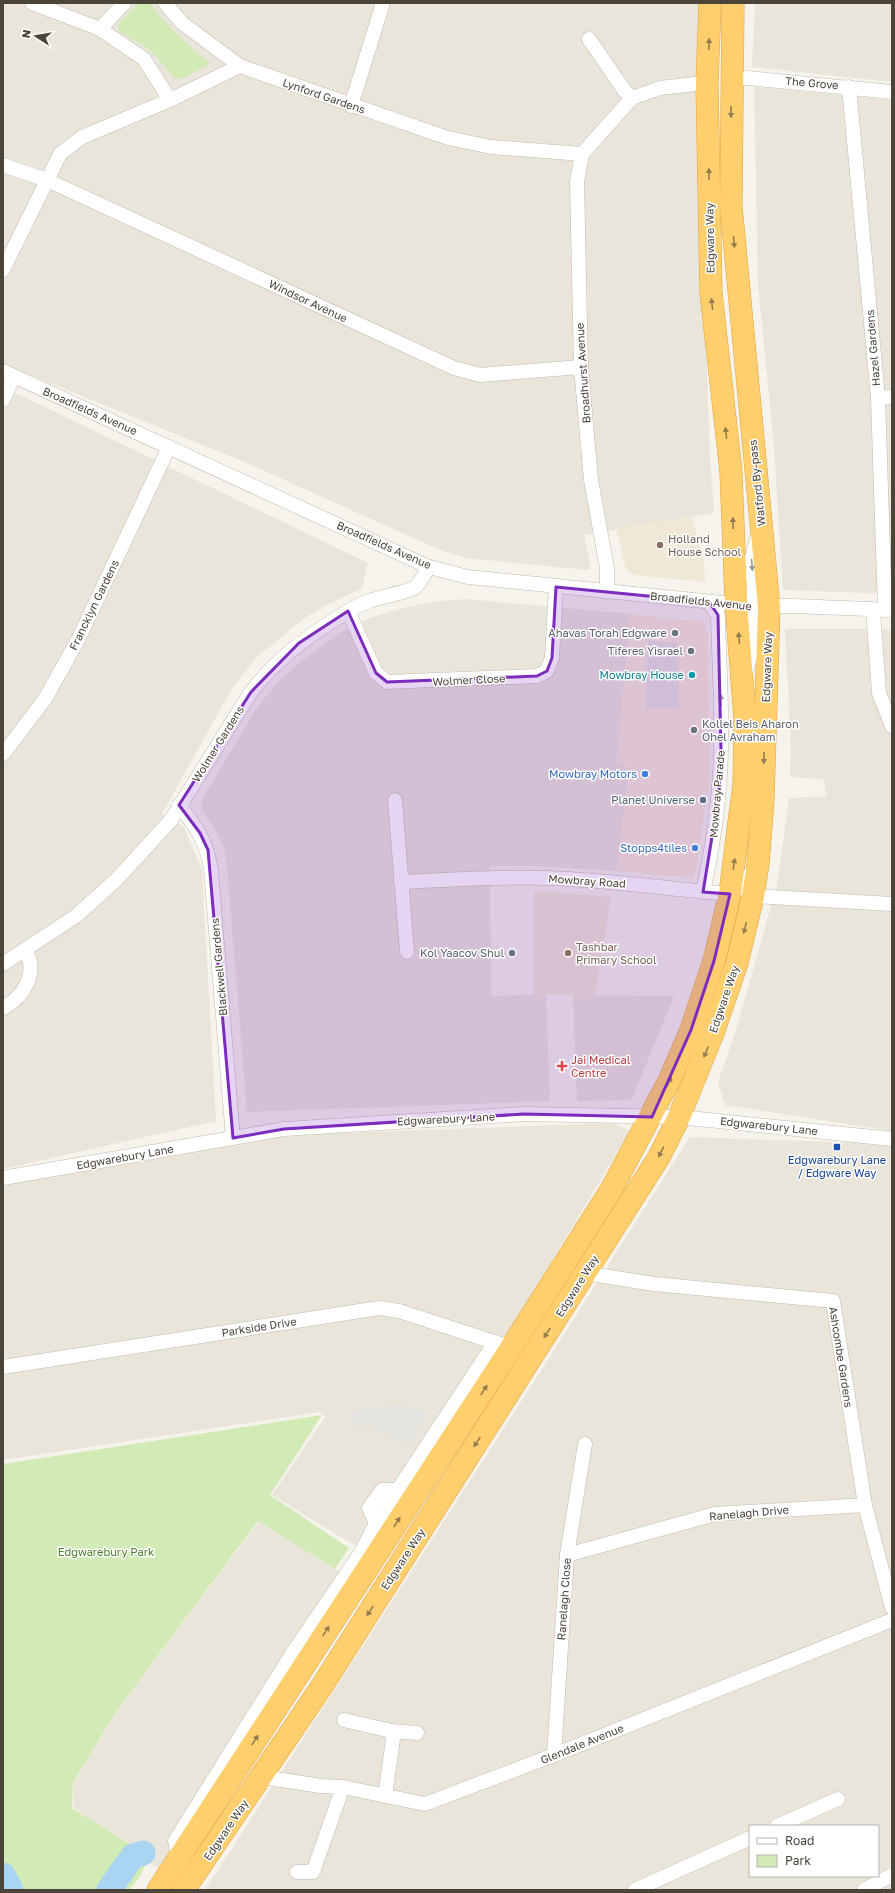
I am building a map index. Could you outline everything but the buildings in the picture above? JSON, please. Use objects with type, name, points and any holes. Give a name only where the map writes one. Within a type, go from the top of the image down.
[{"type":"highway","name":"Edgware Way","points":[[184,1890],[262,1777],[322,1686],[659,1157],[679,1117],[713,1034],[734,970],[753,896],[758,864],[763,800],[752,606],[731,472],[711,293],[707,84],[710,3]]},
{"type":"highway","name":"Edgware Way","points":[[733,3],[731,80],[731,206],[745,360]]},
{"type":"highway","name":"Watford By-pass","points":[[745,360],[761,527],[752,606]]},
{"type":"highway","name":"Edgware Way","points":[[158,1890],[177,1850],[503,1345],[611,1190],[652,1117],[691,1030],[714,961],[730,894],[744,785],[745,719],[743,680],[752,606]]},
{"type":"street","points":[[32,3],[100,29],[144,59],[170,100]]},
{"type":"street","points":[[100,29],[124,3]]},
{"type":"street","name":"Lynford Gardens","points":[[165,3],[182,23],[240,66],[351,106],[448,138],[490,147],[582,154]]},
{"type":"street","points":[[351,106],[383,3]]},
{"type":"street","points":[[589,39],[624,90],[632,98]]},
{"type":"street","points":[[3,270],[60,154],[82,136],[170,100],[240,66]]},
{"type":"street","name":"The Grove","points":[[731,80],[747,78],[849,86],[892,92]]},
{"type":"street","points":[[582,154],[632,98],[660,88],[707,84]]},
{"type":"street","name":"Hazel Gardens","points":[[849,86],[878,398],[883,610],[880,693],[892,726]]},
{"type":"street","name":"Broadhurst Avenue","points":[[582,154],[577,181],[581,367],[591,480],[607,568],[608,592]]},
{"type":"street","name":"Windsor Avenue","points":[[3,165],[47,180],[454,368],[480,375],[581,367]]},
{"type":"street","points":[[3,400],[9,374]]},
{"type":"street","name":"Broadfields Avenue","points":[[9,374],[429,567],[468,577],[556,588],[752,606],[794,606],[883,610]]},
{"type":"street","points":[[878,398],[892,397]]},
{"type":"street","name":"Francklyn Gardens","points":[[3,754],[44,699],[79,638],[169,447]]},
{"type":"street","name":"Wolmer Gardens","points":[[3,964],[76,916],[117,879],[171,820],[251,692],[265,675],[299,643],[348,611],[369,601],[414,588],[429,567]]},
{"type":"street","name":"Wolmer Close","points":[[348,611],[376,673],[387,682],[537,676],[547,671],[552,658],[556,588]]},
{"type":"street","name":"Mowbray Parade","points":[[703,892],[709,864],[718,794],[721,750],[718,615],[709,602]]},
{"type":"street","points":[[395,800],[407,952]]},
{"type":"street","name":"Blackwell Gardens","points":[[179,805],[200,833],[208,850],[211,870],[233,1138]]},
{"type":"street","points":[[730,894],[740,888],[758,864]]},
{"type":"street","name":"Mowbray Road","points":[[401,882],[494,877],[548,878],[621,882],[730,894]]},
{"type":"street","points":[[753,896],[892,904]]},
{"type":"street","points":[[3,1008],[16,998],[26,986],[30,975],[30,962],[25,950]]},
{"type":"street","name":"Edgwarebury Lane","points":[[3,1178],[284,1129],[524,1114],[679,1117],[892,1139]]},
{"type":"street","name":"Ashcombe Gardens","points":[[585,1273],[654,1284],[833,1301],[864,1505],[892,1608]]},
{"type":"street","name":"Parkside Drive","points":[[3,1367],[379,1308],[399,1311],[503,1345]]},
{"type":"street","name":"Edgware Way","points":[[177,1850],[292,1654],[362,1551],[376,1523],[369,1508],[382,1490],[399,1490],[503,1345]]},
{"type":"street","name":"Ranelagh Close","points":[[554,1755],[567,1554],[585,1444]]},
{"type":"street","name":"Ranelagh Drive","points":[[567,1554],[715,1514],[864,1505]]},
{"type":"street","name":"Glendale Avenue","points":[[262,1777],[321,1786],[343,1787],[425,1804],[554,1755],[892,1620]]},
{"type":"street","points":[[344,1720],[391,1731],[418,1733]]},
{"type":"street","points":[[385,1796],[393,1739],[391,1731]]},
{"type":"street","points":[[297,1872],[313,1872],[343,1787]]},
{"type":"street","points":[[779,1825],[838,1798]]},
{"type":"street","points":[[635,1890],[749,1838]]},
{"type":"street","points":[[864,1890],[892,1876]]},
{"type":"highlighted area","points":[[556,587],[709,602],[718,615],[721,750],[719,794],[703,892],[730,894],[714,961],[691,1030],[652,1117],[524,1114],[284,1129],[233,1138],[208,850],[200,833],[179,805],[251,692],[299,643],[348,611],[376,673],[387,682],[537,676],[547,671],[552,658]]},
{"type":"shaded area","points":[[3,3],[702,3],[704,286],[710,458],[714,513],[584,535],[591,568],[588,570],[466,558],[440,550],[247,463],[3,364]]},
{"type":"shaded area","points":[[755,3],[892,3],[892,82],[752,67]]},
{"type":"shaded area","points":[[754,87],[892,100],[892,594],[783,590],[774,446],[758,284]]},
{"type":"shaded area","points":[[3,388],[368,563],[362,588],[325,606],[303,619],[256,658],[231,690],[162,814],[184,827],[202,871],[216,1121],[3,1169]]},
{"type":"shaded area","name":"Holland House School","points":[[692,517],[704,562],[705,582],[634,575],[626,570],[616,528]]},
{"type":"shaded area","points":[[466,599],[630,614],[617,762],[629,768],[617,871],[535,866],[490,866],[491,996],[546,994],[550,1101],[247,1112],[227,866],[224,848],[216,830],[201,809],[202,800],[254,712],[275,685],[301,661],[338,634],[369,618],[431,602]]},
{"type":"shaded area","points":[[630,614],[704,622],[708,636],[710,775],[697,865],[693,878],[617,871],[629,768],[617,762]]},
{"type":"shaded area","points":[[785,629],[892,629],[892,1131],[725,1105],[718,1082],[736,1030],[777,885],[789,798],[826,797],[824,779],[790,777],[791,749]]},
{"type":"shaded area","points":[[649,641],[677,642],[679,709],[646,709],[647,648]]},
{"type":"shaded area","name":"Tashbar Primary School","points":[[534,891],[611,897],[595,995],[533,994]]},
{"type":"shaded area","points":[[573,995],[674,996],[632,1099],[577,1101]]},
{"type":"shaded area","points":[[612,1123],[630,1131],[488,1367],[367,1553],[272,1495],[325,1417],[321,1412],[3,1460],[3,1173],[260,1136]]},
{"type":"shaded area","points":[[690,1137],[892,1144],[892,1890],[205,1890],[535,1380]]},
{"type":"shaded area","points":[[399,1404],[428,1412],[425,1421],[409,1447],[370,1425],[352,1430],[352,1411]]},
{"type":"shaded area","points":[[260,1520],[350,1579],[162,1871],[73,1807],[74,1782],[117,1711]]},
{"type":"green space","points":[[139,3],[150,3],[170,27],[209,62],[208,65],[181,79],[175,78],[149,49],[119,31],[119,23]]},
{"type":"green space","name":"Edgwarebury Park","points":[[322,1415],[270,1495],[349,1548],[335,1569],[258,1521],[116,1712],[73,1783],[72,1808],[150,1857],[138,1879],[129,1890],[3,1890],[3,1464]]},
{"type":"waterway","points":[[125,1867],[133,1856],[143,1853]]},
{"type":"waterway","points":[[109,1890],[123,1870]]},
{"type":"waterway","points":[[3,1875],[11,1890]]},
{"type":"place","name":"Holland House School","points":[[660,545]]},
{"type":"place","name":"Ahavas Torah Edgware","points":[[675,633]]},
{"type":"place","name":"Tiferes Yisrael","points":[[691,651]]},
{"type":"place","name":"Mowbray House","points":[[692,675]]},
{"type":"place","name":"Kollel Beis Aharon Ohel Avraham","points":[[694,730]]},
{"type":"place","name":"Mowbray Motors","points":[[645,774]]},
{"type":"place","name":"Planet Universe","points":[[703,800]]},
{"type":"place","name":"Stopps4tiles","points":[[695,848]]},
{"type":"place","name":"Kol Yaacov Shul","points":[[512,953]]},
{"type":"place","name":"Tashbar Primary School","points":[[568,953]]},
{"type":"place","name":"Jai Medical Centre","points":[[562,1066]]},
{"type":"place","name":"Edgwarebury Lane / Edgware Way","points":[[837,1147]]}]
